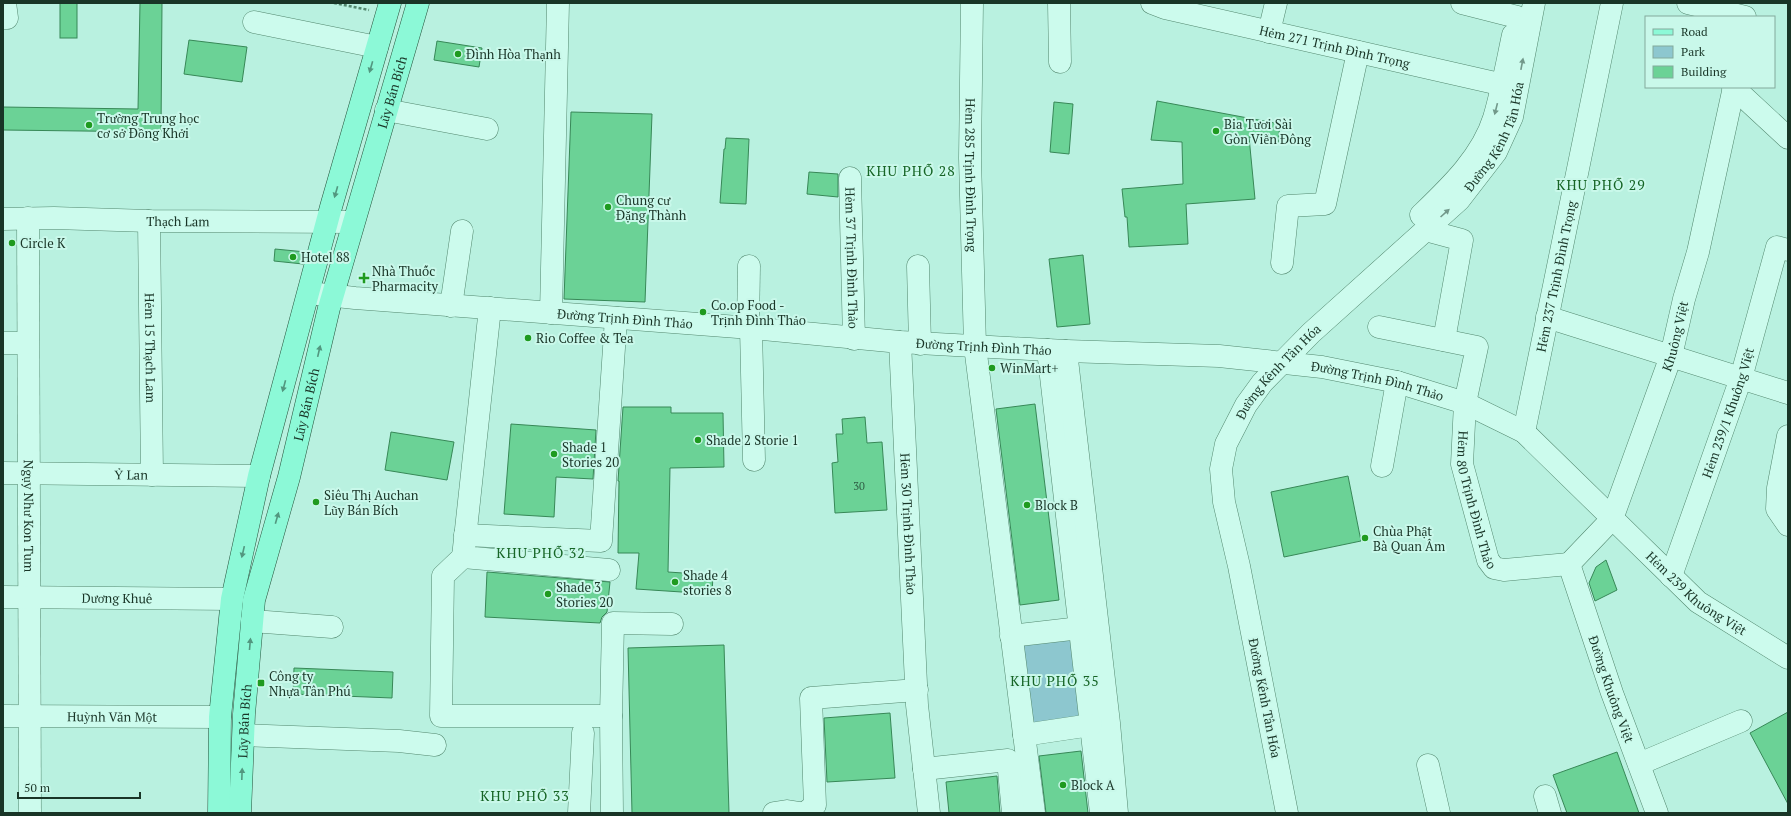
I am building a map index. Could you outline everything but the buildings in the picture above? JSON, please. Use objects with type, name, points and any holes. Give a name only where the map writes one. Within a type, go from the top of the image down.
[{"type":"main road","name":"Lũy Bán Bích","points":[[240,813],[254,600],[289,476],[332,296],[418,3]]},
{"type":"main road","name":"Lũy Bán Bích","points":[[219,813],[220,717],[232,599],[259,476],[388,8]]},
{"type":"street","points":[[3,18],[7,18],[6,3]]},
{"type":"street","points":[[552,313],[558,3]]},
{"type":"street","name":"Hẻm 285 Trịnh Đình Trọng","points":[[972,3],[970,158],[975,346],[1034,813]]},
{"type":"street","points":[[1059,3],[1060,62]]},
{"type":"street","name":"Hẻm 271 Trịnh Đình Trọng","points":[[1152,3],[1165,8],[1510,86]]},
{"type":"street","points":[[1269,32],[1276,3]]},
{"type":"street","points":[[1462,3],[1519,10]]},
{"type":"street","name":"Đường Kênh Tân Hóa","points":[[1273,813],[1227,570],[1211,504],[1207,468],[1214,439],[1235,397],[1452,185],[1478,150],[1510,86],[1534,3]]},
{"type":"street","name":"Hẻm 237 Trịnh Đình Trọng","points":[[1524,432],[1612,3]]},
{"type":"street","points":[[1688,3],[1742,16]]},
{"type":"street","points":[[1746,16],[1748,3]]},
{"type":"street","name":"Đường Kênh Tân Hóa","points":[[1287,813],[1239,566],[1224,502],[1221,469],[1226,444],[1246,405],[1262,383],[1272,362],[1311,333],[1459,200],[1496,152],[1512,117],[1510,86],[1519,10]]},
{"type":"street","points":[[254,22],[377,47]]},
{"type":"street","points":[[1282,262],[1288,206],[1325,204],[1358,52]]},
{"type":"street","name":"Khuông Việt","points":[[1570,564],[1612,519],[1671,356],[1684,299],[1698,252],[1733,88]]},
{"type":"street","points":[[1734,88],[1788,138]]},
{"type":"street","points":[[386,110],[487,129]]},
{"type":"street","name":"Hẻm 37 Trịnh Đình Thảo","points":[[850,178],[854,339]]},
{"type":"street","name":"Thạch Lam","points":[[3,219],[28,218],[148,221],[353,222]]},
{"type":"street","name":"Ngụy Như Kon Tum","points":[[28,218],[30,813]]},
{"type":"street","name":"Hẻm 15 Thạch Lam","points":[[148,221],[152,475]]},
{"type":"street","points":[[1379,327],[1444,340],[1462,240],[1425,230]]},
{"type":"street","points":[[451,306],[462,231]]},
{"type":"street","name":"Hẻm 239/1 Khuông Việt","points":[[1671,576],[1741,378],[1782,249]]},
{"type":"street","points":[[749,266],[754,460]]},
{"type":"street","name":"Hẻm 30 Trịnh Đình Thảo","points":[[918,266],[910,343],[917,697],[929,813]]},
{"type":"street","name":"Đường Trịnh Đình Thảo","points":[[309,293],[451,306],[750,328],[854,339],[1057,351],[1219,356],[1322,368],[1397,382],[1465,403],[1524,432],[1612,519]]},
{"type":"street","points":[[468,425],[486,308]]},
{"type":"street","points":[[486,308],[463,557],[443,576],[441,716],[611,716]]},
{"type":"street","points":[[1547,317],[1788,393]]},
{"type":"street","points":[[465,535],[601,541],[616,318]]},
{"type":"street","name":"Hẻm 80 Trịnh Đình Thảo","points":[[1444,340],[1477,347],[1465,403],[1462,464],[1488,560],[1494,568],[1504,570],[1570,564]]},
{"type":"street","points":[[3,342],[28,343]]},
{"type":"street","points":[[1057,351],[1080,628],[1101,813]]},
{"type":"street","points":[[1057,351],[1109,723],[1117,813]]},
{"type":"street","points":[[1382,466],[1397,382]]},
{"type":"street","points":[[1788,436],[1778,488],[1777,509],[1788,525]]},
{"type":"street","name":"Ỷ Lan","points":[[3,473],[259,476]]},
{"type":"street","name":"Hẻm 239 Khuông Việt","points":[[1612,519],[1698,602],[1788,658]]},
{"type":"street","points":[[463,557],[608,570]]},
{"type":"street","name":"Đường Khuông Việt","points":[[1570,564],[1610,686],[1657,813]]},
{"type":"street","name":"Dương Khuê","points":[[3,596],[232,599]]},
{"type":"street","points":[[252,621],[332,627]]},
{"type":"street","points":[[612,813],[611,716],[613,623],[672,624]]},
{"type":"street","points":[[1012,636],[1080,628]]},
{"type":"street","points":[[805,813],[815,805],[811,698],[917,697]]},
{"type":"street","name":"Huỳnh Văn Một","points":[[3,716],[220,717]]},
{"type":"street","points":[[1638,764],[1741,721]]},
{"type":"street","points":[[1024,735],[1091,725]]},
{"type":"street","points":[[578,813],[583,733]]},
{"type":"street","points":[[244,735],[399,741],[435,745]]},
{"type":"street","points":[[924,769],[1008,760],[1013,813]]},
{"type":"street","points":[[1428,765],[1439,813]]},
{"type":"street","points":[[774,813],[786,811],[800,813]]},
{"type":"path","points":[[334,3],[388,8]]},
{"type":"green space","points":[[1074,635],[1085,721],[1030,728],[1019,642]]},
{"type":"place","name":"Đình Hòa Thạnh","points":[[458,54]]},
{"type":"place","name":"Trường Trung học cơ sở Đồng Khởi","points":[[89,125]]},
{"type":"place","name":"Bia Tươi Sài Gòn Viễn Đông","points":[[1216,131]]},
{"type":"place","name":"Chung cư Đặng Thành","points":[[608,207]]},
{"type":"place","name":"Circle K","points":[[12,243]]},
{"type":"place","name":"Hotel 88","points":[[293,257]]},
{"type":"place","name":"Nhà Thuốc Pharmacity","points":[[364,278]]},
{"type":"place","name":"Co.op Food - Trịnh Đình Thảo","points":[[703,312]]},
{"type":"place","name":"Rio Coffee & Tea","points":[[528,338]]},
{"type":"place","name":"WinMart+","points":[[992,368]]},
{"type":"place","name":"Shade 2 Storie 1","points":[[698,440]]},
{"type":"place","name":"Shade 1 Stories 20","points":[[554,454]]},
{"type":"place","name":"Siêu Thị Auchan Lũy Bán Bích","points":[[316,502]]},
{"type":"place","name":"Block B","points":[[1027,505]]},
{"type":"place","name":"Chùa Phật Bà Quan Âm","points":[[1365,538]]},
{"type":"place","name":"Shade 4 stories 8","points":[[675,582]]},
{"type":"place","name":"Shade 3 Stories 20","points":[[548,594]]},
{"type":"place","name":"Công ty Nhựa Tân Phú","points":[[261,683]]},
{"type":"place","name":"Block A","points":[[1063,785]]},
{"type":"district","name":"KHU PHỐ 28","points":[[911,170]]},
{"type":"district","name":"KHU PHỐ 29","points":[[1601,184]]},
{"type":"district","name":"KHU PHỐ 32","points":[[541,552]]},
{"type":"district","name":"KHU PHỐ 35","points":[[1055,680]]},
{"type":"district","name":"KHU PHỐ 33","points":[[525,795]]}]
